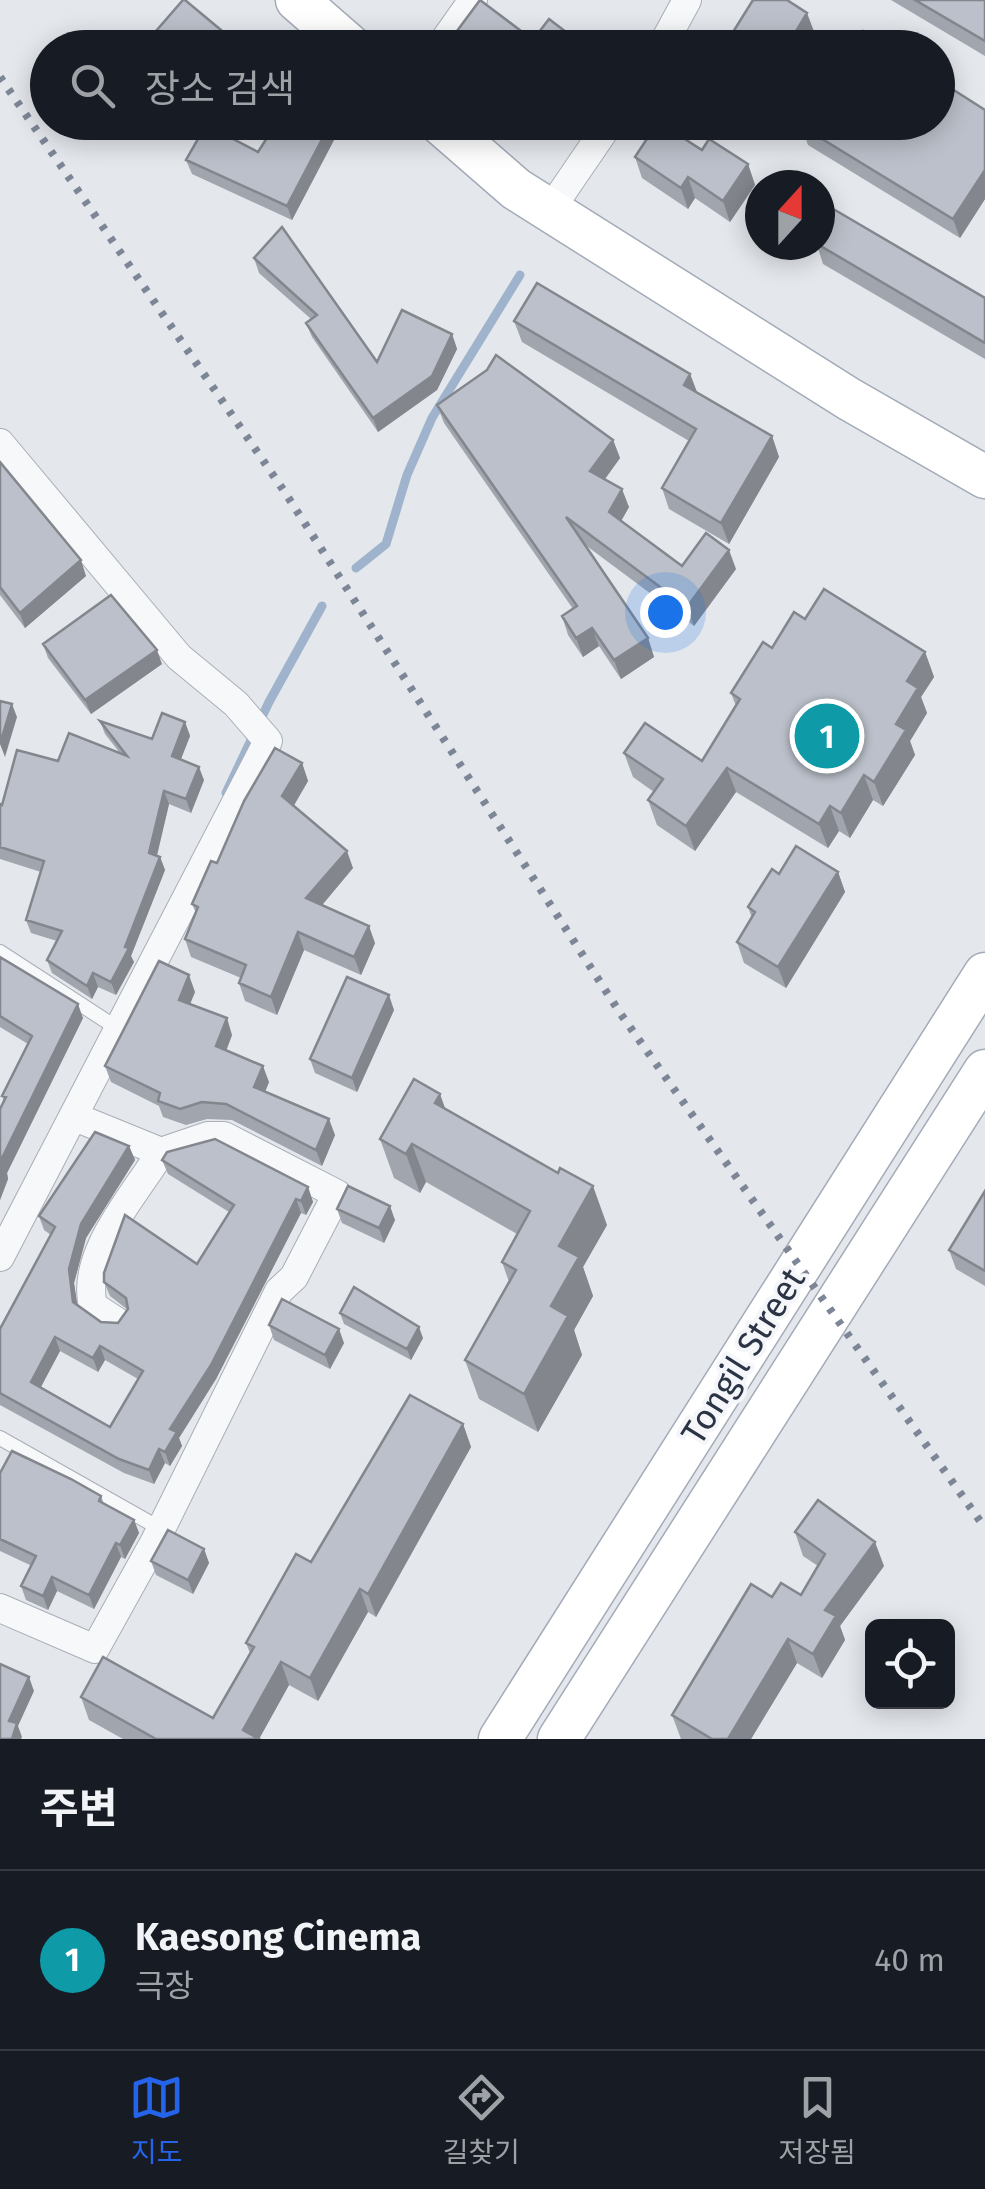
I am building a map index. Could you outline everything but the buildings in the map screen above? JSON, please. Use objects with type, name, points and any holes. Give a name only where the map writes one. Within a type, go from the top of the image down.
[{"type":"main road","points":[[297,0],[331,30]]},
{"type":"main road","points":[[460,140],[516,189],[849,399],[985,477]]},
{"type":"main road","name":"Tongil Street","points":[[500,1739],[985,974]]},
{"type":"main road","name":"Tongil Street","points":[[559,1739],[985,1071]]},
{"type":"street","points":[[453,30],[474,0]]},
{"type":"street","points":[[671,30],[687,0]]},
{"type":"street","points":[[550,210],[598,140]]},
{"type":"street","points":[[0,443],[179,657],[268,741],[114,1026],[75,1116],[0,1256]]},
{"type":"street","points":[[75,1116],[161,1152]]},
{"type":"street","points":[[0,1608],[95,1649],[161,1528],[279,1291],[294,1277],[337,1194],[224,1136],[208,1136],[161,1152],[102,1249],[89,1280],[93,1306],[116,1322]]},
{"type":"lane","points":[[0,952],[114,1026]]},
{"type":"lane","points":[[0,1438],[161,1528]]},
{"type":"waterway","points":[[356,568],[386,544],[407,475],[432,418],[520,275]]},
{"type":"waterway","points":[[226,793],[269,702],[322,606]]},
{"type":"railway","points":[[0,77],[30,121]]},
{"type":"railway","points":[[43,140],[284,491],[620,1013],[985,1528]]},
{"type":"place","name":"Kaesong Cinema","points":[[827,736]]}]
